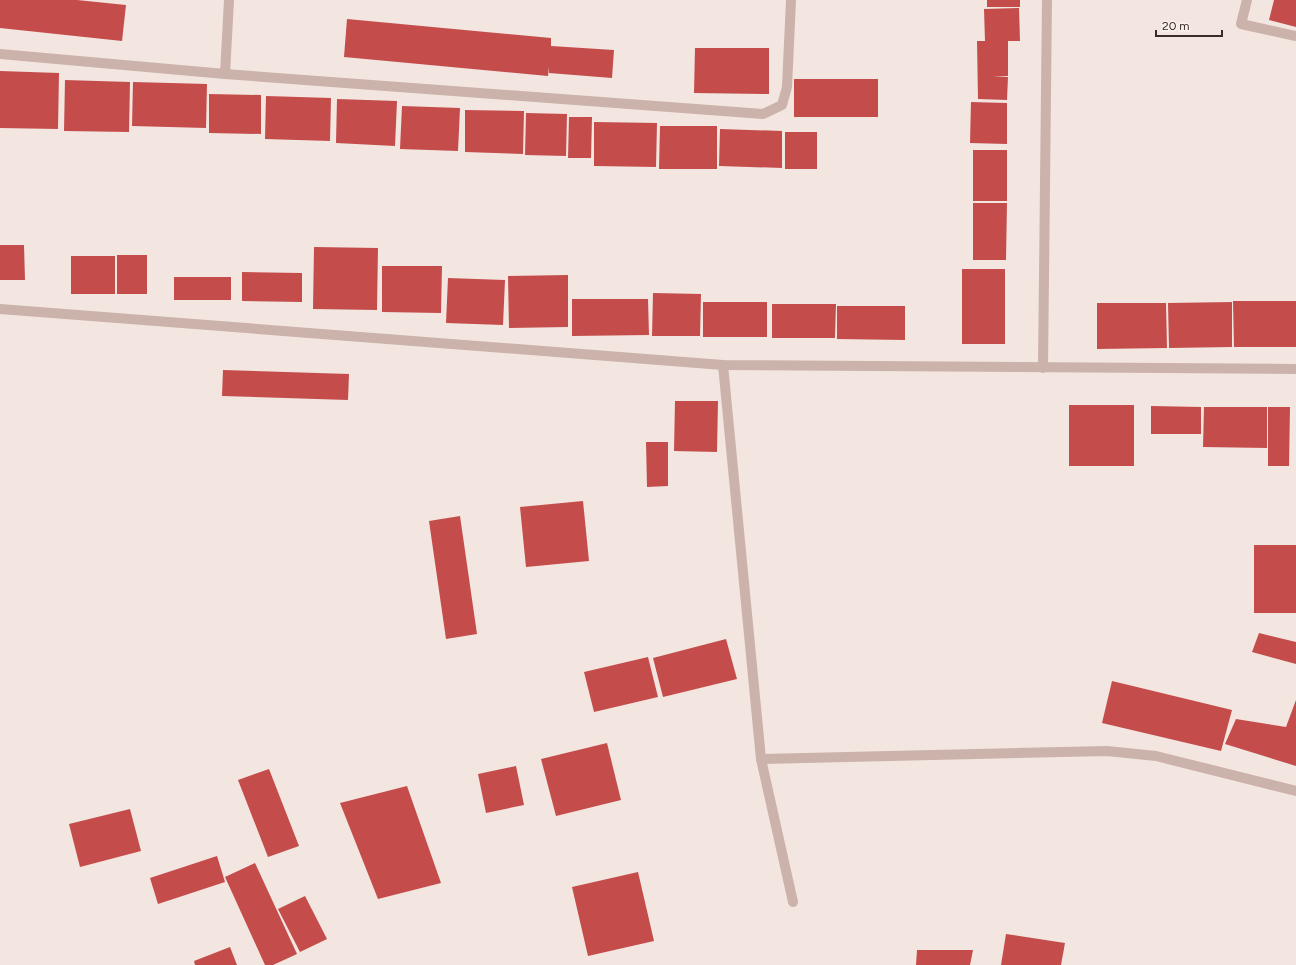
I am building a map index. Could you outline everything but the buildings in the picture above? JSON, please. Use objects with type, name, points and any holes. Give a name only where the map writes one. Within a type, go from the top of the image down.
[{"type":"street","points":[[225,74],[229,0]]},
{"type":"street","points":[[0,54],[225,74],[763,114],[782,105],[787,87],[791,0]]},
{"type":"street","points":[[1043,368],[1047,0]]},
{"type":"street","points":[[1248,0],[1241,24],[1296,36]]},
{"type":"street","points":[[0,309],[723,365],[1296,369]]},
{"type":"street","points":[[723,365],[761,759],[793,902]]},
{"type":"street","points":[[761,759],[1107,751],[1156,756],[1296,791]]}]
